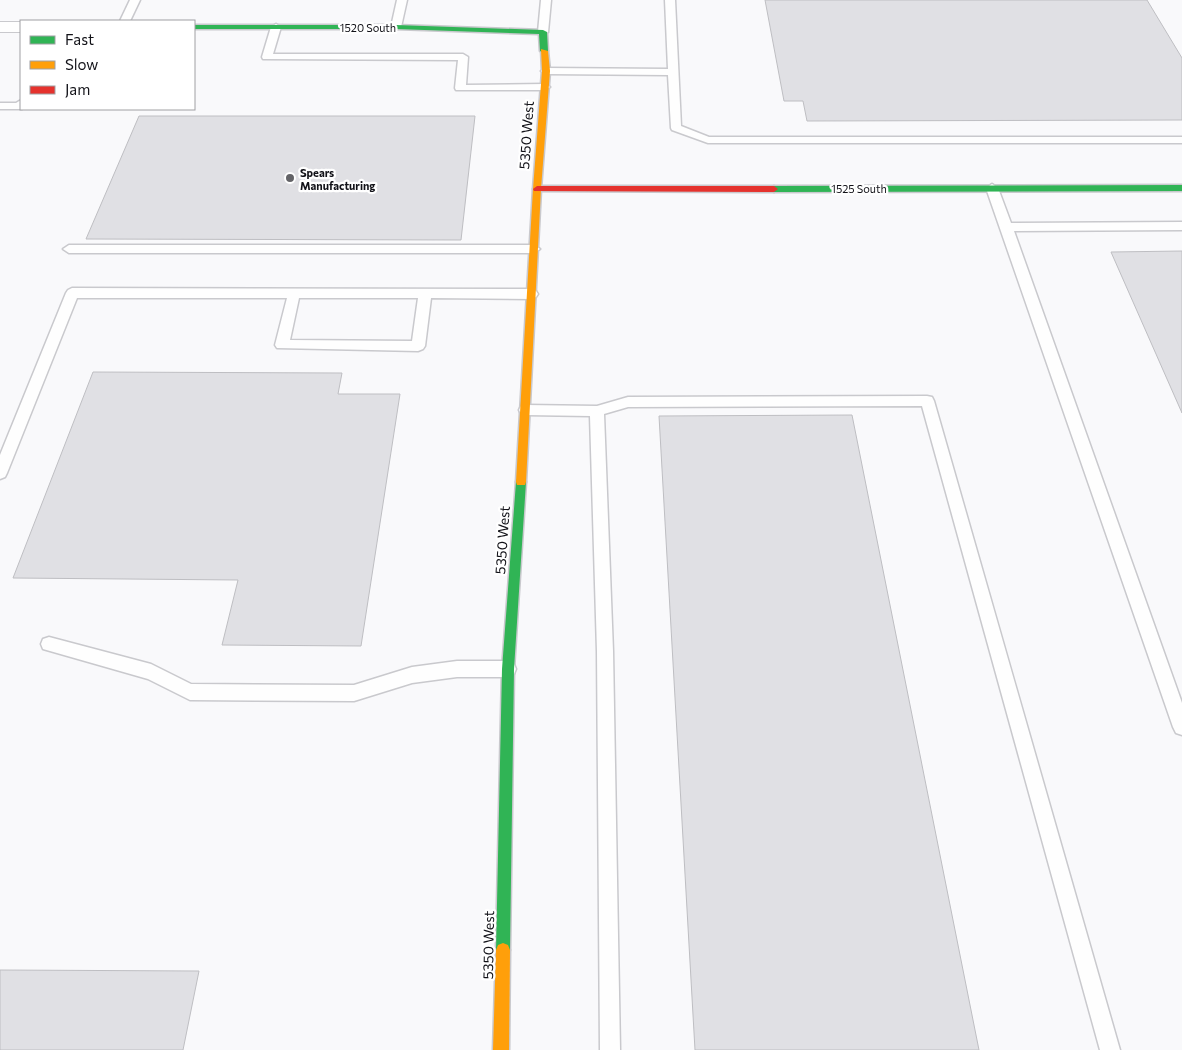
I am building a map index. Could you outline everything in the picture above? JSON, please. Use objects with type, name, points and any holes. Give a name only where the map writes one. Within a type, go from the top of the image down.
[{"type":"street","name":"1520 South","points":[[195,27],[396,27],[543,32]]},
{"type":"street","points":[[0,28],[20,28]]},
{"type":"street","name":"5350 West","points":[[501,1050],[508,670],[526,410],[537,189],[546,71],[543,32]]},
{"type":"street","name":"1525 South","points":[[537,189],[1182,188]]},
{"type":"lane","points":[[126,20],[136,0]]},
{"type":"lane","points":[[396,27],[402,0]]},
{"type":"lane","points":[[543,32],[546,0]]},
{"type":"lane","points":[[670,0],[676,128],[708,140],[1182,140]]},
{"type":"lane","points":[[276,27],[267,57],[463,57],[460,88],[545,88]]},
{"type":"lane","points":[[546,71],[673,72]]},
{"type":"lane","points":[[0,106],[20,106]]},
{"type":"lane","points":[[992,188],[1182,727]]},
{"type":"lane","points":[[1007,227],[1182,226]]},
{"type":"lane","points":[[69,249],[534,249]]},
{"type":"lane","points":[[0,473],[72,292],[532,294]]},
{"type":"lane","points":[[294,292],[282,345],[418,346],[425,293]]},
{"type":"lane","points":[[526,410],[597,411],[628,402],[927,401],[1110,1050]]},
{"type":"lane","points":[[597,411],[605,651],[610,1050]]},
{"type":"lane","points":[[49,644],[151,672],[190,692],[354,693],[412,675],[457,669],[508,670]]},
{"type":"building","points":[[765,0],[1147,0],[1182,58],[1182,120],[807,121],[803,101],[784,101]]},
{"type":"building","name":"Spears Manufacturing","points":[[139,116],[475,116],[461,240],[86,239]]},
{"type":"building","points":[[1182,251],[1182,413],[1111,252]]},
{"type":"building","points":[[93,372],[342,373],[338,394],[400,394],[361,646],[222,645],[238,580],[13,578]]},
{"type":"building","points":[[852,415],[979,1050],[695,1050],[659,416]]},
{"type":"building","points":[[0,970],[199,971],[183,1050],[0,1050]]},
{"type":"traffic: fast","points":[[195,27],[396,27],[543,32],[544,51]]},
{"type":"traffic: fast","points":[[774,189],[1182,188]]},
{"type":"traffic: fast","points":[[503,950],[508,669],[521,482]]},
{"type":"traffic: slow","points":[[521,482],[537,189],[546,71],[544,51]]},
{"type":"traffic: slow","points":[[501,1050],[503,950]]},
{"type":"traffic: jam","points":[[537,189],[774,189]]},
{"type":"place","name":"Spears Manufacturing","points":[[290,178]]}]
